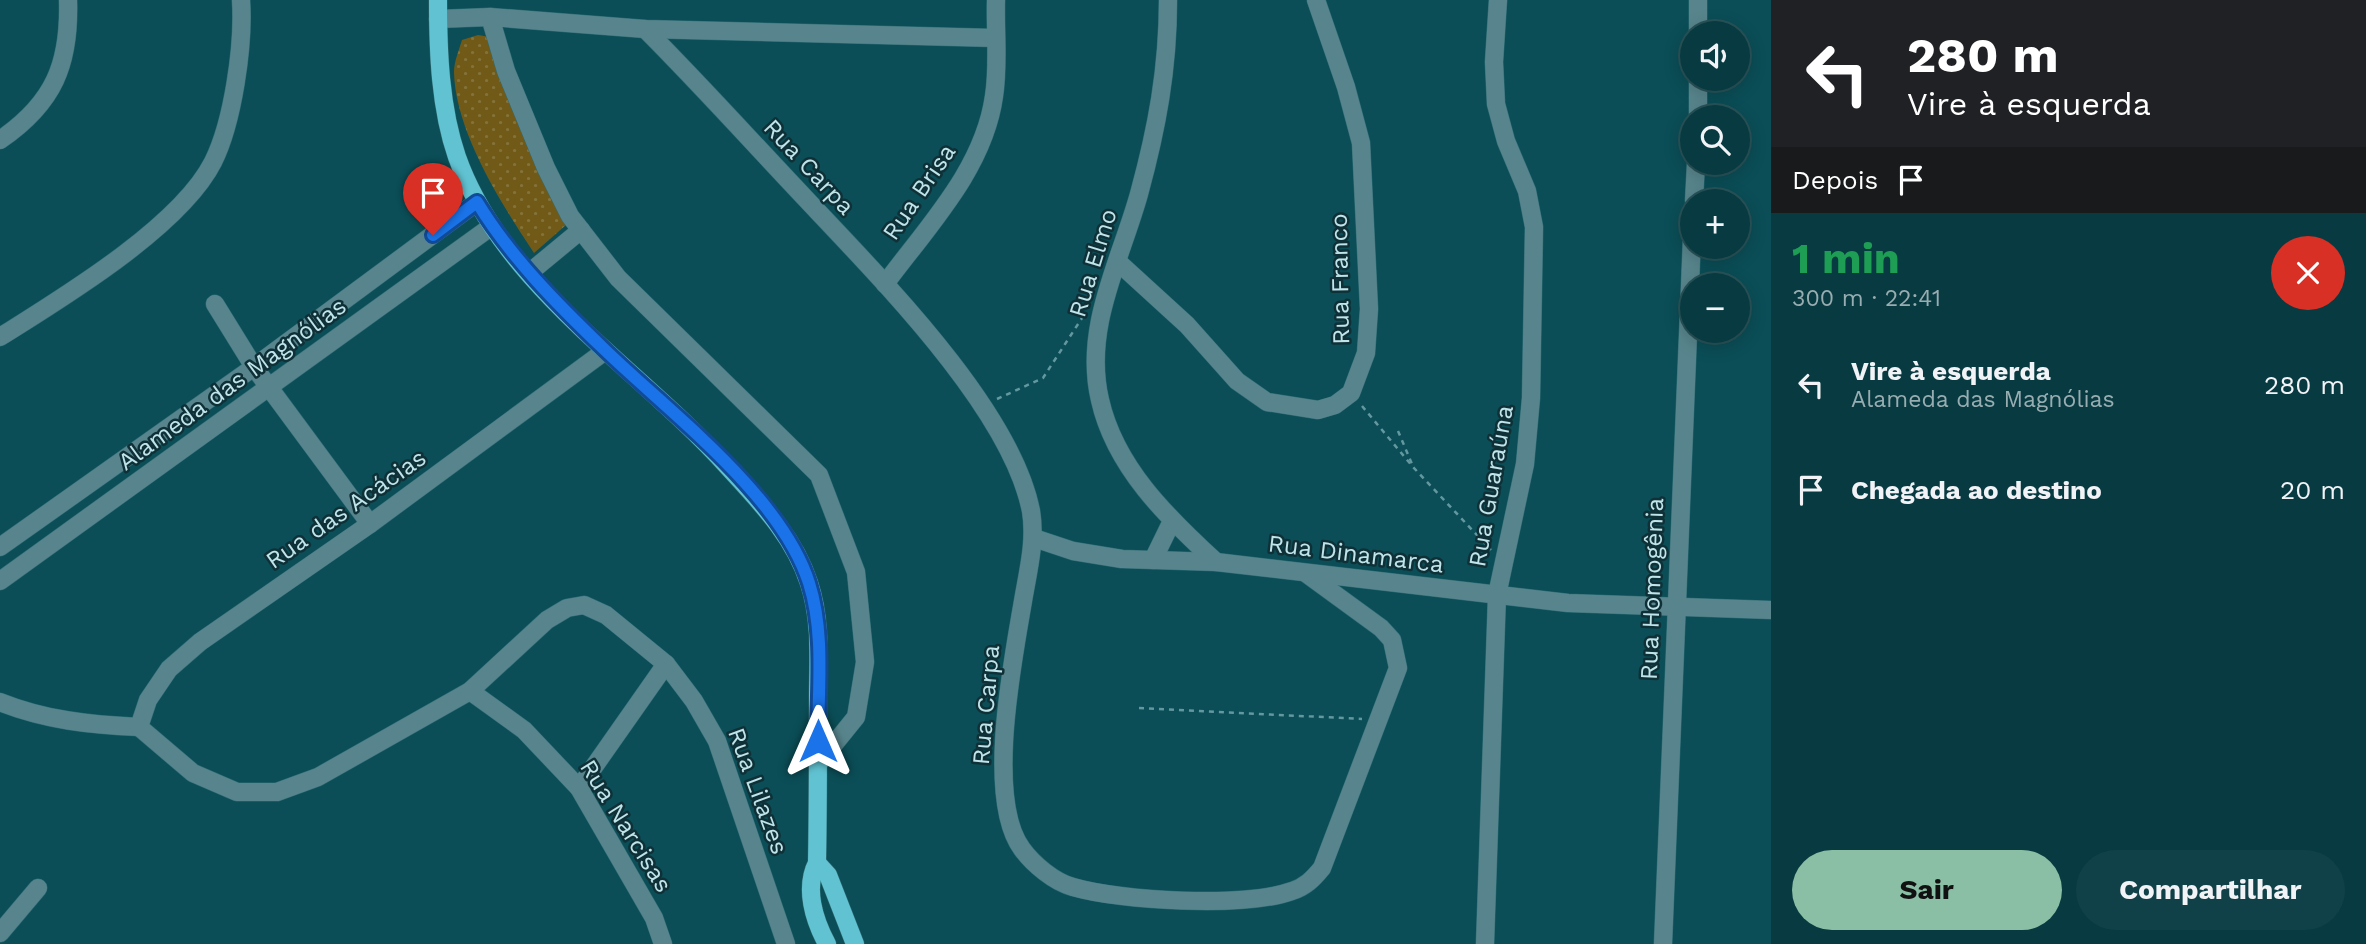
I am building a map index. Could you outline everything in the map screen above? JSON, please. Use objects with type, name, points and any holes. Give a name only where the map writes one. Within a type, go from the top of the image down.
[{"type":"main road","points":[[438,0],[442,87],[457,157],[477,202],[492,226],[529,273],[605,351],[694,429],[773,516],[791,544],[808,582],[818,623],[817,863],[810,875],[811,897],[819,929],[827,944]]},
{"type":"main road","points":[[817,863],[828,875],[847,932],[855,944]]},
{"type":"street","points":[[0,140],[41,103],[58,79],[67,51],[68,0]]},
{"type":"street","points":[[0,337],[101,271],[163,221],[196,188],[213,162],[225,127],[236,73],[241,0]]},
{"type":"street","name":"Rua Brisa","points":[[885,284],[967,174],[984,138],[994,96],[996,0]]},
{"type":"street","name":"Rua Elmo","points":[[1168,0],[1168,47],[1161,105],[1118,262],[1100,307],[1095,351],[1100,400],[1117,447],[1172,521],[1216,562]]},
{"type":"street","name":"Rua Franco","points":[[1315,0],[1346,87],[1361,143],[1369,309],[1366,353],[1351,393]]},
{"type":"street","name":"Rua Guaraúna","points":[[1485,944],[1497,596],[1525,464],[1530,411],[1534,227],[1527,191],[1506,141],[1496,104],[1494,62],[1498,0]]},
{"type":"street","points":[[1698,0],[1698,21]]},
{"type":"street","points":[[490,17],[506,71],[546,168],[570,216],[618,278],[819,475],[856,572],[865,662],[856,717],[818,764]]},
{"type":"street","points":[[438,19],[490,17],[645,29],[995,38]]},
{"type":"street","name":"Rua Carpa","points":[[645,29],[885,284],[981,405],[1021,472],[1034,538],[1006,719],[1004,790],[1009,827],[1022,850],[1050,876],[1070,887],[1128,898],[1232,899],[1267,897],[1293,891],[1309,883],[1322,869],[1376,720],[1398,668],[1392,640],[1381,628],[1307,574]]},
{"type":"street","name":"Alameda das Magnólias","points":[[0,547],[254,367],[477,202]]},
{"type":"street","name":"Alameda das Magnólias","points":[[0,581],[492,226]]},
{"type":"street","points":[[529,273],[581,230]]},
{"type":"street","name":"Rua Homogênia","points":[[1663,944],[1691,259]]},
{"type":"street","points":[[1118,262],[1187,325],[1237,381],[1267,402],[1318,410],[1335,405],[1351,393]]},
{"type":"street","points":[[215,304],[254,367],[370,524]]},
{"type":"street","name":"Rua das Acácias","points":[[139,727],[148,700],[169,669],[200,642],[370,524],[605,351]]},
{"type":"street","points":[[121,463],[136,482]]},
{"type":"street","points":[[1153,560],[1172,521]]},
{"type":"street","name":"Rua Dinamarca","points":[[1034,538],[1085,553],[1122,559],[1216,562],[1497,596],[1771,610]]},
{"type":"street","name":"Rua Lilazes","points":[[470,691],[547,620],[567,608],[584,606],[606,615],[666,664],[694,701],[717,741],[786,944]]},
{"type":"street","points":[[579,788],[666,664]]},
{"type":"street","points":[[0,702],[32,715],[96,726],[139,727],[192,773],[237,792],[277,792],[318,777],[470,691]]},
{"type":"street","name":"Rua Narcisas","points":[[470,691],[524,730],[579,788],[654,918],[663,944]]},
{"type":"street","points":[[0,933],[38,888]]},
{"type":"path","points":[[981,405],[1043,379],[1088,308]]},
{"type":"path","points":[[1351,393],[1413,467],[1503,562]]},
{"type":"path","points":[[1398,431],[1413,467]]},
{"type":"path","points":[[1139,708],[1376,720]]},
{"type":"shaded area","points":[[478,35],[490,37],[566,225],[534,253],[482,167],[471,143],[456,95],[454,72],[462,40]]},
{"type":"route","points":[[433,235],[477,202],[529,273],[605,351],[694,429],[773,516],[791,544],[808,582],[818,623],[818,741]]}]
